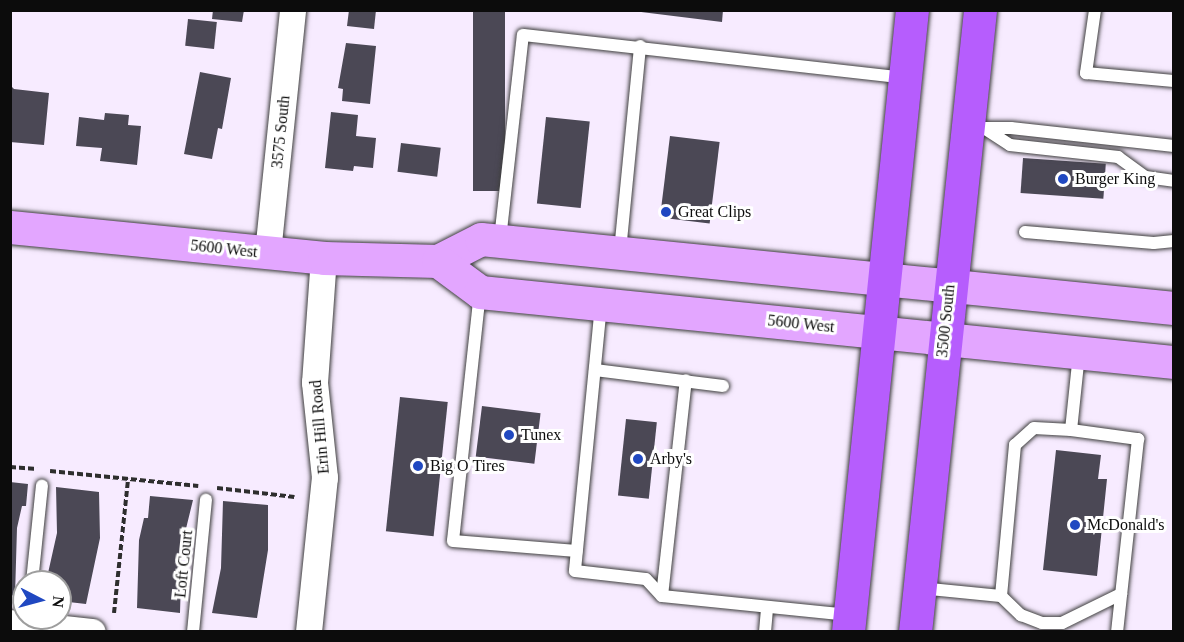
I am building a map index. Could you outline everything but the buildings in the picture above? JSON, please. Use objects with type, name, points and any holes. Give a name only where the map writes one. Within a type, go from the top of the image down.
[{"type":"main road","points":[[849,623],[912,10]]},
{"type":"main road","name":"3500 South","points":[[915,632],[949,286],[976,129],[980,11]]},
{"type":"main road","name":"5600 West","points":[[10,227],[324,258],[438,261],[482,239],[1173,308]]},
{"type":"main road","points":[[438,261],[480,292]]},
{"type":"main road","name":"5600 West","points":[[480,292],[1173,362]]},
{"type":"street","name":"3575 South","points":[[268,253],[293,10]]},
{"type":"street","name":"Erin Hill Road","points":[[309,632],[325,478],[315,383],[324,258]]},
{"type":"street","points":[[72,629],[93,632]]},
{"type":"lane","points":[[980,11],[985,10]]},
{"type":"lane","points":[[1095,10],[1086,74],[1173,81]]},
{"type":"lane","points":[[500,241],[524,35],[640,46],[905,78]]},
{"type":"lane","points":[[620,252],[640,46]]},
{"type":"lane","points":[[976,129],[1011,128],[1173,146]]},
{"type":"lane","points":[[976,129],[1010,145],[1118,157],[1146,177],[1173,181]]},
{"type":"lane","points":[[1025,232],[1154,243],[1173,241]]},
{"type":"lane","points":[[480,292],[453,541],[577,551]]},
{"type":"lane","points":[[601,303],[575,571],[646,579],[662,596],[767,607],[849,623]]},
{"type":"lane","points":[[1071,430],[1079,352]]},
{"type":"lane","points":[[595,370],[723,386]]},
{"type":"lane","points":[[662,596],[686,380]]},
{"type":"lane","points":[[1001,596],[1015,445],[1034,428],[1071,430],[1138,439],[1117,632]]},
{"type":"lane","points":[[33,570],[42,486]]},
{"type":"lane","name":"Loft Court","points":[[193,632],[206,500]]},
{"type":"lane","points":[[919,588],[1001,596],[1021,615],[1042,623],[1062,623],[1121,594]]},
{"type":"lane","points":[[765,632],[767,607]]},
{"type":"path","points":[[10,467],[294,496]]},
{"type":"path","points":[[114,613],[128,479]]},
{"type":"place","name":"Burger King","points":[[1063,179]]},
{"type":"place","name":"Great Clips","points":[[666,212]]},
{"type":"place","name":"Tunex","points":[[509,435]]},
{"type":"place","name":"Arby's","points":[[638,459]]},
{"type":"place","name":"Big O Tires","points":[[418,466]]},
{"type":"place","name":"McDonald's","points":[[1075,525]]}]
